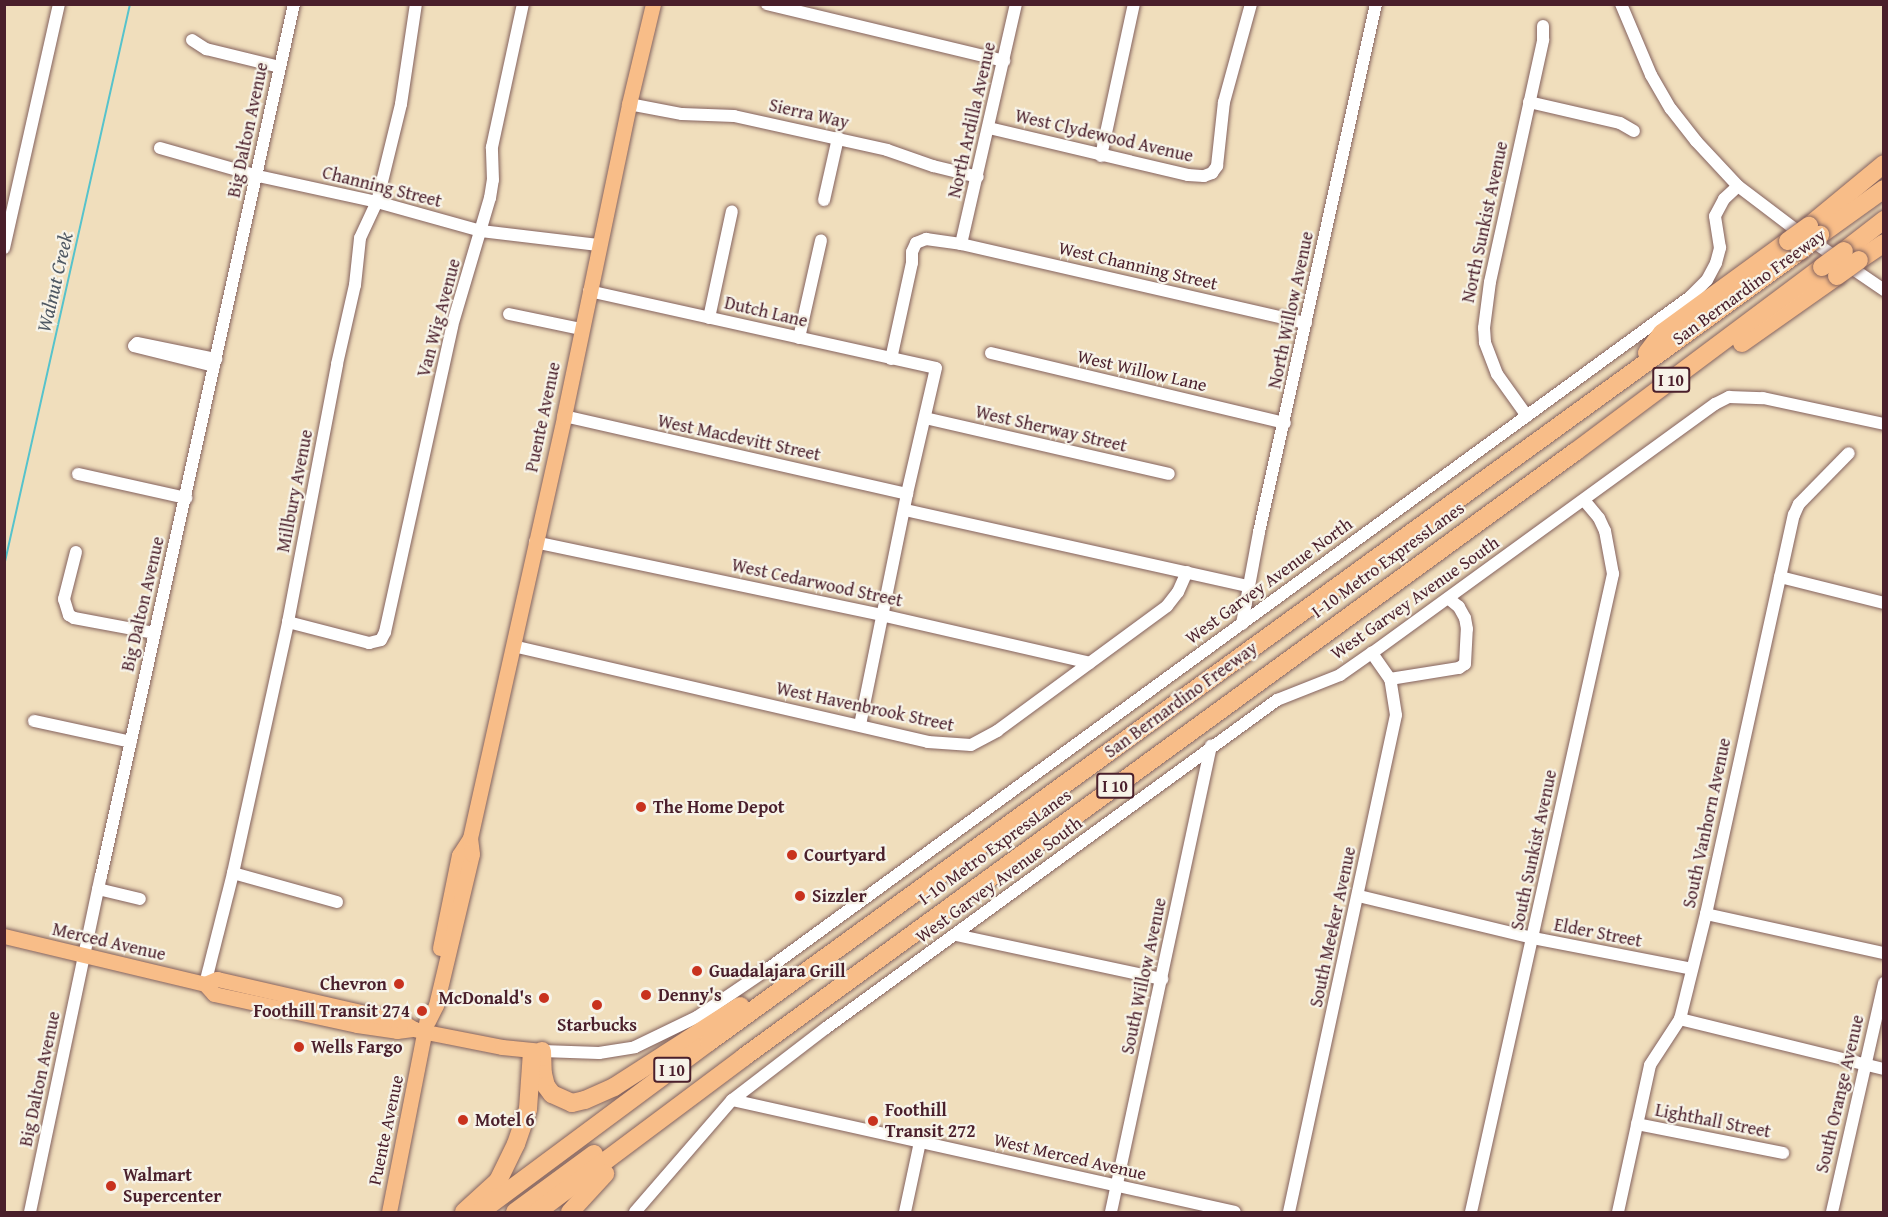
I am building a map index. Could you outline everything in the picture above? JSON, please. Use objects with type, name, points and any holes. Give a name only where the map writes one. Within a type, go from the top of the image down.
[{"type":"highway","points":[[1636,367],[1662,333],[1794,246],[1815,230],[1884,164]]},
{"type":"highway","name":"San Bernardino Freeway","points":[[1815,230],[1884,189]]},
{"type":"highway","name":"San Bernardino Freeway","points":[[537,1212],[704,1087],[1575,452],[1767,309],[1830,271],[1851,255],[1884,220]]},
{"type":"highway","points":[[1851,255],[1884,243]]},
{"type":"highway","name":"San Bernardino Freeway","points":[[480,1212],[1636,367],[1751,286],[1794,246]]},
{"type":"highway","points":[[1575,452],[1625,428],[1830,271]]},
{"type":"highway","name":"I-10 Metro ExpressLanes","points":[[496,1212],[1738,305],[1751,286]]},
{"type":"highway","name":"I-10 Metro ExpressLanes","points":[[515,1212],[1729,325],[1745,314],[1767,309]]},
{"type":"highway","points":[[537,1050],[546,1086],[552,1094],[572,1102],[585,1100],[624,1081],[758,994],[828,944],[865,929]]},
{"type":"highway","points":[[464,1212],[498,1181],[516,1143],[528,1108],[537,1050]]},
{"type":"highway","points":[[570,1212],[603,1176],[704,1087]]},
{"type":"main road","name":"Puente Avenue","points":[[389,1212],[423,1027],[436,1005],[459,912],[472,854],[470,838],[564,416],[598,245],[653,4]]},
{"type":"main road","name":"Merced Avenue","points":[[4,936],[205,984],[214,994],[310,1016],[398,1031],[423,1027],[502,1047],[537,1050]]},
{"type":"street","points":[[4,248],[59,4]]},
{"type":"street","name":"Big Dalton Avenue","points":[[30,1212],[130,742],[258,176],[294,4]]},
{"type":"street","name":"Millbury Avenue","points":[[205,984],[233,873],[288,622],[337,364],[355,285],[360,238],[377,202],[401,104],[416,4]]},
{"type":"street","name":"Van Wig Avenue","points":[[288,622],[369,642],[381,640],[385,632],[452,326],[481,231],[493,180],[492,147],[523,4]]},
{"type":"street","points":[[767,4],[1004,61]]},
{"type":"street","name":"North Ardilla Avenue","points":[[961,243],[1016,4]]},
{"type":"street","points":[[1101,156],[1134,4]]},
{"type":"street","name":"West Clydewood Avenue","points":[[989,128],[1188,175],[1204,176],[1212,173],[1217,166],[1224,102],[1251,4]]},
{"type":"street","name":"North Willow Avenue","points":[[1242,624],[1248,586],[1376,4]]},
{"type":"street","points":[[1621,5],[1651,75],[1671,109],[1696,141],[1738,186],[1805,236],[1884,290]]},
{"type":"street","name":"North Sunkist Avenue","points":[[1527,416],[1497,374],[1485,342],[1484,328],[1485,305],[1543,40],[1543,26]]},
{"type":"street","points":[[192,40],[206,49],[280,67]]},
{"type":"street","points":[[1529,102],[1620,123],[1634,131]]},
{"type":"street","name":"Sierra Way","points":[[629,104],[682,114],[734,116],[838,138],[978,177]]},
{"type":"street","points":[[824,200],[838,138]]},
{"type":"street","name":"Channing Street","points":[[160,148],[258,176],[377,202],[481,231],[519,238],[552,238],[598,245]]},
{"type":"street","name":"West Garvey Avenue North","points":[[537,1050],[599,1053],[635,1047],[697,1017],[765,971],[1690,297],[1707,280],[1716,263],[1720,248],[1715,216],[1718,209],[1738,186]]},
{"type":"street","points":[[709,318],[732,212]]},
{"type":"street","points":[[891,358],[916,243],[927,239],[961,243]]},
{"type":"street","points":[[799,338],[821,240]]},
{"type":"street","name":"West Channing Street","points":[[961,243],[1306,323]]},
{"type":"street","name":"Dutch Lane","points":[[589,291],[936,368],[925,418]]},
{"type":"street","points":[[510,314],[581,329]]},
{"type":"street","points":[[134,345],[215,363],[139,349],[134,345]]},
{"type":"street","name":"West Willow Lane","points":[[991,353],[1285,423]]},
{"type":"street","name":"West Garvey Avenue South","points":[[635,1212],[732,1100],[1211,746],[1277,700],[1340,675],[1584,500],[1702,412],[1729,397],[1763,398],[1884,424]]},
{"type":"street","name":"West Macdevitt Street","points":[[564,416],[907,494]]},
{"type":"street","points":[[860,724],[881,615],[925,418]]},
{"type":"street","name":"West Sherway Street","points":[[925,418],[1169,474]]},
{"type":"street","name":"South Vanhorn Avenue","points":[[1618,1212],[1650,1065],[1680,1019],[1706,914],[1794,515],[1799,504],[1849,453]]},
{"type":"street","points":[[78,474],[186,498]]},
{"type":"street","name":"South Sunkist Avenue","points":[[1471,1212],[1613,574],[1605,531],[1599,518],[1584,500]]},
{"type":"street","points":[[905,510],[1248,586]]},
{"type":"street","name":"West Cedarwood Street","points":[[535,542],[881,615],[1090,663]]},
{"type":"street","points":[[76,552],[64,599],[69,615],[74,618],[154,633]]},
{"type":"street","name":"West Havenbrook Street","points":[[513,645],[860,724],[928,742],[971,745],[997,731],[1167,606],[1178,592],[1186,572]]},
{"type":"street","points":[[1780,577],[1884,603]]},
{"type":"street","points":[[1390,679],[1465,664],[1467,629],[1465,618],[1459,607],[1448,598]]},
{"type":"street","name":"South Meeker Avenue","points":[[1289,1212],[1359,896],[1396,715],[1390,679],[1372,653]]},
{"type":"street","points":[[34,721],[130,742]]},
{"type":"street","name":"South Willow Avenue","points":[[1111,1212],[1211,746]]},
{"type":"street","points":[[233,873],[337,902]]},
{"type":"street","points":[[98,889],[140,899]]},
{"type":"street","name":"Elder Street","points":[[1359,896],[1533,938],[1692,969]]},
{"type":"street","points":[[1706,914],[1884,953]]},
{"type":"street","points":[[956,935],[1162,979]]},
{"type":"street","name":"South Orange Avenue","points":[[1832,1212],[1884,983]]},
{"type":"street","points":[[1680,1019],[1884,1069]]},
{"type":"street","name":"West Merced Avenue","points":[[732,1100],[1234,1212]]},
{"type":"street","name":"Lighthall Street","points":[[1637,1124],[1783,1153]]},
{"type":"street","points":[[905,1212],[920,1142]]},
{"type":"waterway","name":"Walnut Creek","points":[[4,566],[130,4]]},
{"type":"place","name":"The Home Depot","points":[[641,807]]},
{"type":"place","name":"Courtyard","points":[[792,855]]},
{"type":"place","name":"Sizzler","points":[[800,896]]},
{"type":"place","name":"Guadalajara Grill","points":[[697,971]]},
{"type":"place","name":"Chevron","points":[[399,984]]},
{"type":"place","name":"Denny's","points":[[646,995]]},
{"type":"place","name":"McDonald's","points":[[544,998]]},
{"type":"place","name":"Starbucks","points":[[597,1005]]},
{"type":"place","name":"Foothill Transit 274","points":[[422,1011]]},
{"type":"place","name":"Wells Fargo","points":[[299,1047]]},
{"type":"place","name":"Motel 6","points":[[463,1120]]},
{"type":"place","name":"Foothill Transit 272","points":[[873,1121]]},
{"type":"place","name":"Walmart Supercenter","points":[[111,1186]]}]
